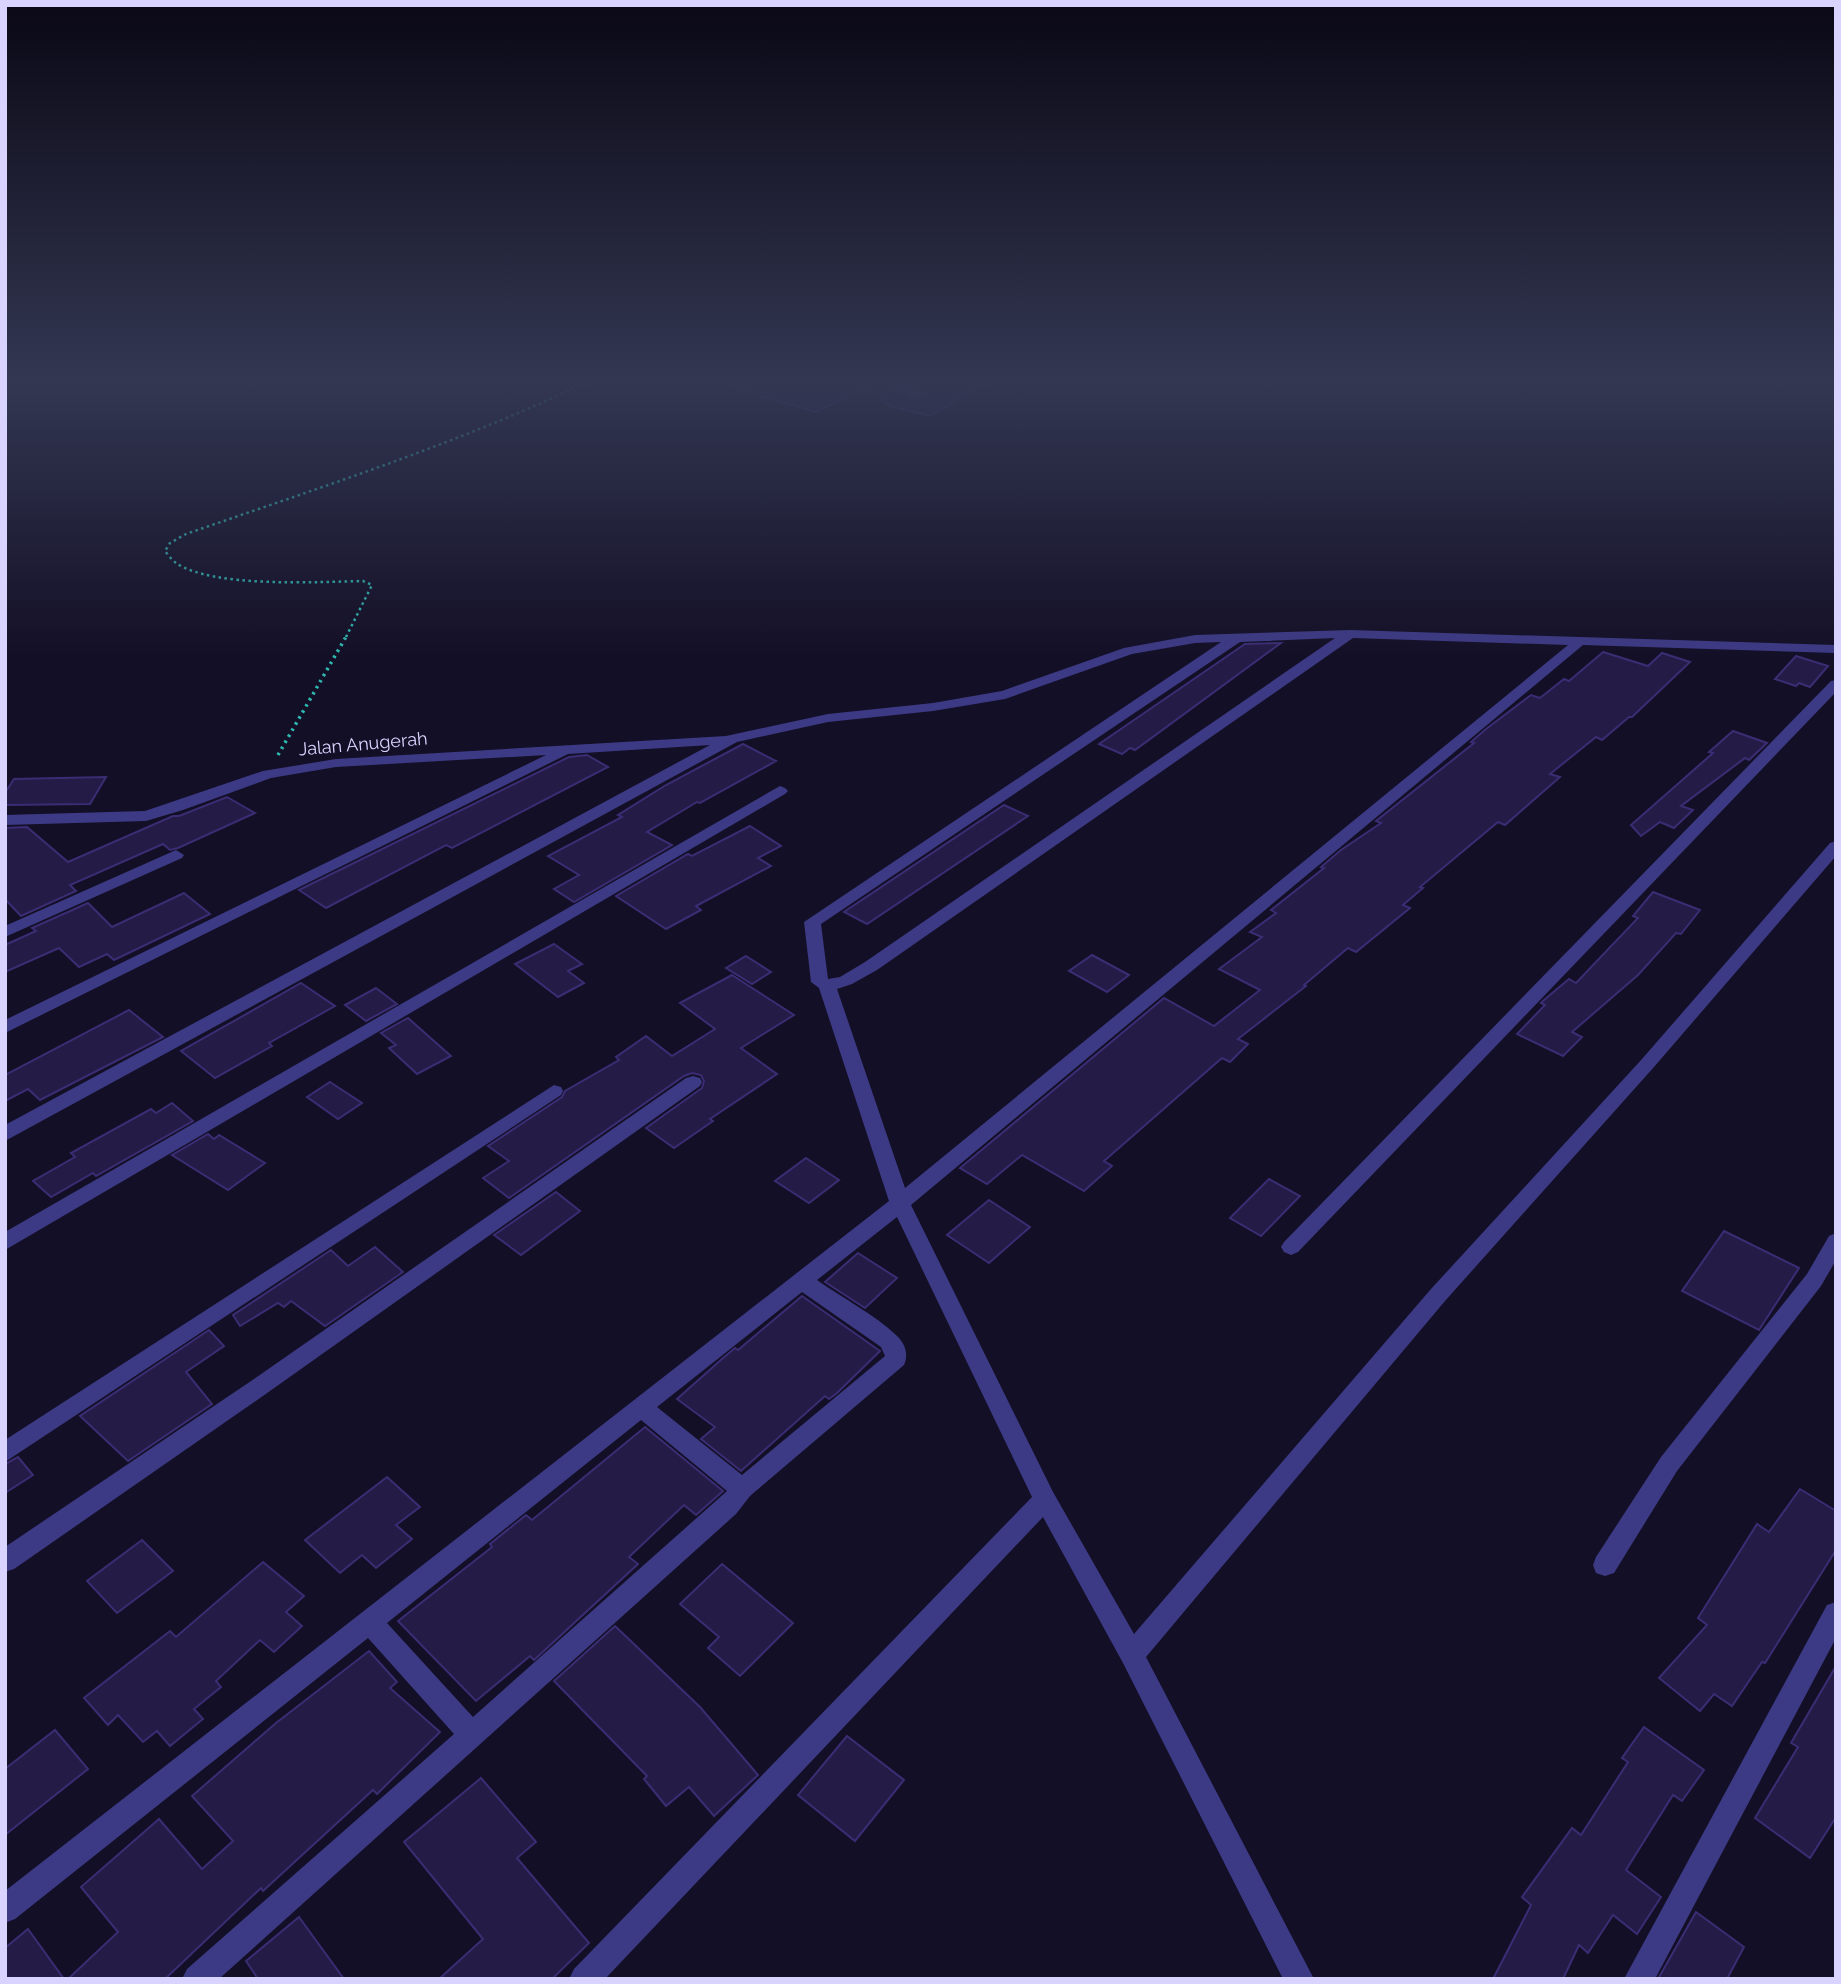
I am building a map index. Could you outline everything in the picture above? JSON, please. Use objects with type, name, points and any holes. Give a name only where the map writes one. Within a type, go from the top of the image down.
[{"type":"street","points":[[827,986],[837,985],[870,966],[1350,634]]},
{"type":"street","points":[[5,1134],[732,739],[828,718],[974,701],[1028,688],[1149,646],[1186,640],[1350,634],[1836,649]]},
{"type":"street","points":[[1237,637],[812,922],[817,979],[827,986],[900,1203],[1045,1499],[1132,1655],[1299,1979]]},
{"type":"street","points":[[5,1909],[900,1203],[1580,642]]},
{"type":"street","points":[[1291,1247],[1836,684]]},
{"type":"street","name":"Jalan Anugerah","points":[[5,820],[146,816],[268,774],[335,763],[732,739]]},
{"type":"street","points":[[5,1027],[569,749]]},
{"type":"street","points":[[5,1242],[780,791]]},
{"type":"street","points":[[1132,1655],[1438,1295],[1648,1063],[1836,846]]},
{"type":"street","points":[[5,932],[176,855]]},
{"type":"street","points":[[5,1561],[273,1377],[693,1082]]},
{"type":"street","points":[[5,1452],[554,1091]]},
{"type":"street","points":[[1605,1565],[1669,1464],[1814,1280],[1836,1241]]},
{"type":"street","points":[[197,1979],[728,1507],[742,1489],[896,1359],[895,1349],[889,1341],[802,1281]]},
{"type":"street","points":[[641,1407],[742,1489]]},
{"type":"street","points":[[584,1979],[1045,1499]]},
{"type":"street","points":[[1639,1979],[1836,1613]]},
{"type":"street","points":[[370,1622],[472,1736]]},
{"type":"path","points":[[268,774],[347,636],[372,585],[363,581],[268,581],[224,577],[182,565],[170,558],[165,551],[170,543],[356,474]]},
{"type":"building","points":[[1281,643],[1135,750],[1130,748],[1122,754],[1099,744],[1245,644]]},
{"type":"building","points":[[1603,652],[1648,666],[1662,653],[1690,662],[1632,717],[1602,740],[1596,737],[1550,774],[1560,777],[1505,825],[1498,822],[1420,887],[1423,888],[1403,905],[1410,908],[1356,952],[1348,948],[1304,985],[1306,986],[1238,1039],[1248,1044],[1230,1062],[1222,1058],[1104,1161],[1112,1166],[1084,1191],[1022,1155],[987,1184],[960,1168],[1164,998],[1214,1026],[1260,990],[1219,969],[1262,937],[1250,932],[1276,913],[1271,910],[1324,868],[1321,867],[1341,850],[1381,823],[1376,821],[1474,743],[1471,742],[1486,729],[1531,695],[1540,698],[1564,679],[1569,681]]},
{"type":"building","points":[[1796,656],[1828,666],[1810,687],[1799,683],[1796,686],[1775,679]]},
{"type":"building","points":[[1733,731],[1767,743],[1749,760],[1745,758],[1681,806],[1693,810],[1674,828],[1660,822],[1641,836],[1631,825],[1713,753],[1709,752]]},
{"type":"building","points":[[743,744],[776,761],[700,803],[697,802],[647,832],[672,845],[574,902],[554,889],[579,875],[548,856],[622,817],[618,815],[666,785]]},
{"type":"building","points":[[587,755],[608,767],[452,848],[446,845],[326,908],[299,890],[569,757]]},
{"type":"building","points":[[106,777],[90,804],[5,805],[5,793],[14,779]]},
{"type":"building","points":[[227,797],[255,813],[178,848],[170,850],[163,844],[70,885],[76,891],[21,916],[5,899],[5,828],[27,827],[68,862],[173,816]]},
{"type":"building","points":[[1004,805],[1028,816],[867,924],[844,912]]},
{"type":"building","points":[[750,826],[781,846],[758,858],[771,866],[696,906],[701,910],[666,929],[616,896],[688,854],[692,856]]},
{"type":"building","points":[[1653,892],[1700,910],[1681,934],[1676,933],[1638,975],[1572,1032],[1582,1037],[1563,1056],[1517,1034],[1545,1005],[1541,1003],[1544,1000],[1569,979],[1576,983],[1638,918],[1633,916]]},
{"type":"building","points":[[184,893],[210,914],[114,960],[107,954],[79,967],[59,948],[5,972],[5,945],[36,931],[32,928],[88,903],[112,927]]},
{"type":"building","points":[[554,944],[582,964],[568,971],[584,983],[558,997],[515,964]]},
{"type":"building","points":[[1092,955],[1129,975],[1107,992],[1069,971]]},
{"type":"building","points":[[746,956],[771,972],[752,984],[726,968]]},
{"type":"building","points":[[732,975],[794,1015],[741,1048],[777,1074],[710,1119],[713,1121],[674,1148],[646,1128],[702,1088],[704,1081],[701,1075],[692,1073],[684,1076],[509,1198],[483,1178],[509,1161],[488,1146],[562,1097],[565,1091],[619,1060],[616,1057],[646,1036],[672,1056],[715,1029],[680,1003]]},
{"type":"building","points":[[301,983],[335,1006],[269,1043],[272,1046],[215,1078],[181,1051]]},
{"type":"building","points":[[376,988],[397,1004],[366,1021],[345,1005]]},
{"type":"building","points":[[129,1010],[163,1037],[40,1100],[28,1089],[5,1101],[5,1075]]},
{"type":"building","points":[[408,1018],[451,1056],[417,1074],[389,1048],[396,1045],[381,1033]]},
{"type":"building","points":[[330,1082],[362,1103],[338,1119],[307,1097]]},
{"type":"building","points":[[172,1103],[193,1121],[96,1176],[93,1173],[51,1197],[33,1181],[75,1157],[71,1153],[151,1109],[156,1113]]},
{"type":"building","points":[[208,1134],[214,1139],[219,1135],[265,1163],[228,1190],[172,1155]]},
{"type":"building","points":[[806,1158],[839,1180],[809,1203],[775,1181]]},
{"type":"building","points":[[1269,1179],[1300,1196],[1261,1236],[1230,1218]]},
{"type":"building","points":[[556,1192],[580,1211],[521,1255],[494,1235]]},
{"type":"building","points":[[989,1200],[1030,1227],[989,1263],[947,1235]]},
{"type":"building","points":[[1724,1231],[1799,1268],[1759,1330],[1682,1291]]},
{"type":"building","points":[[375,1247],[403,1272],[325,1326],[291,1301],[284,1307],[278,1303],[240,1326],[233,1315],[331,1250],[348,1266]]},
{"type":"building","points":[[858,1253],[897,1278],[865,1308],[825,1282]]},
{"type":"building","points":[[802,1296],[880,1351],[837,1393],[829,1399],[825,1396],[741,1471],[701,1439],[715,1427],[677,1399],[735,1348],[738,1350]]},
{"type":"building","points":[[209,1330],[224,1346],[186,1372],[212,1404],[128,1461],[80,1416]]},
{"type":"building","points":[[645,1427],[723,1491],[696,1515],[684,1505],[629,1557],[638,1564],[534,1660],[530,1656],[476,1701],[398,1621],[492,1547],[490,1544],[526,1515],[532,1520]]},
{"type":"building","points":[[18,1457],[33,1475],[5,1493],[5,1464]]},
{"type":"building","points":[[387,1477],[420,1507],[396,1525],[412,1539],[376,1568],[362,1555],[340,1573],[305,1540]]},
{"type":"building","points":[[1800,1489],[1836,1511],[1836,1550],[1765,1663],[1762,1662],[1732,1706],[1714,1694],[1700,1711],[1659,1678],[1707,1625],[1698,1618],[1757,1524],[1769,1532]]},
{"type":"building","points":[[142,1540],[173,1571],[117,1613],[87,1581]]},
{"type":"building","points":[[263,1562],[304,1596],[286,1612],[302,1626],[274,1652],[260,1640],[216,1681],[221,1687],[194,1709],[203,1719],[170,1746],[157,1731],[143,1742],[118,1715],[108,1725],[84,1698],[170,1631],[176,1637]]},
{"type":"building","points":[[722,1564],[793,1623],[740,1676],[708,1648],[719,1637],[680,1604]]},
{"type":"building","points":[[615,1626],[700,1707],[758,1775],[714,1816],[689,1787],[666,1806],[644,1779],[647,1776],[554,1681]]},
{"type":"building","points":[[369,1651],[397,1682],[390,1688],[440,1732],[377,1794],[373,1790],[263,1891],[261,1888],[165,1979],[68,1979],[118,1932],[81,1887],[159,1819],[202,1869],[233,1841],[192,1796],[276,1723]]},
{"type":"building","points":[[1836,1666],[1836,1817],[1810,1858],[1755,1818],[1798,1747],[1791,1743]]},
{"type":"building","points":[[1644,1727],[1704,1770],[1682,1801],[1673,1795],[1626,1870],[1661,1897],[1637,1934],[1613,1915],[1588,1953],[1579,1945],[1563,1979],[1493,1979],[1531,1905],[1522,1897],[1572,1828],[1581,1835],[1628,1762],[1622,1758]]},
{"type":"building","points":[[55,1730],[88,1769],[5,1835],[5,1769]]},
{"type":"building","points":[[847,1736],[904,1780],[855,1841],[798,1795]]},
{"type":"building","points":[[481,1778],[536,1842],[517,1858],[589,1943],[552,1979],[439,1979],[483,1939],[404,1842]]},
{"type":"building","points":[[1696,1912],[1744,1947],[1727,1979],[1658,1979]]},
{"type":"building","points":[[299,1917],[344,1979],[258,1979],[246,1961]]},
{"type":"building","points":[[28,1929],[64,1979],[5,1979],[5,1948]]}]
